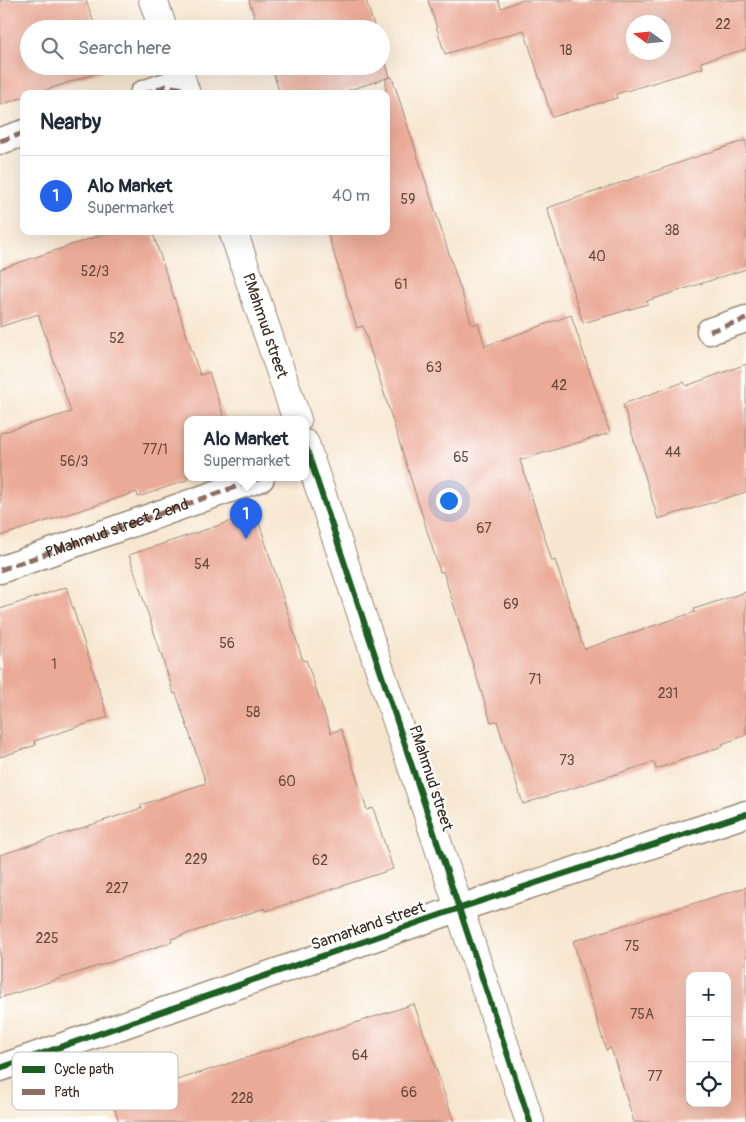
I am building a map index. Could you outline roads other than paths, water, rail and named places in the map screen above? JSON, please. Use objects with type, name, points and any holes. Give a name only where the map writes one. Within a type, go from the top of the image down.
[{"type":"street","points":[[153,0],[161,20]]},
{"type":"street","points":[[154,90],[182,83]]},
{"type":"street","points":[[0,141],[20,134]]},
{"type":"street","name":"P.Mahmud street","points":[[234,235],[296,416]]},
{"type":"street","points":[[710,331],[746,319]]},
{"type":"street","name":"P.Mahmud street","points":[[309,461],[530,1122]]},
{"type":"street","name":"P.Mahmud street 2 end","points":[[0,570],[252,481]]},
{"type":"street","name":"Samarkand street","points":[[46,1052],[460,908],[746,814]]},
{"type":"street","name":"Samarkand street","points":[[0,1068],[12,1064]]},
{"type":"place","name":"Alo Market","points":[[246,539]]}]
